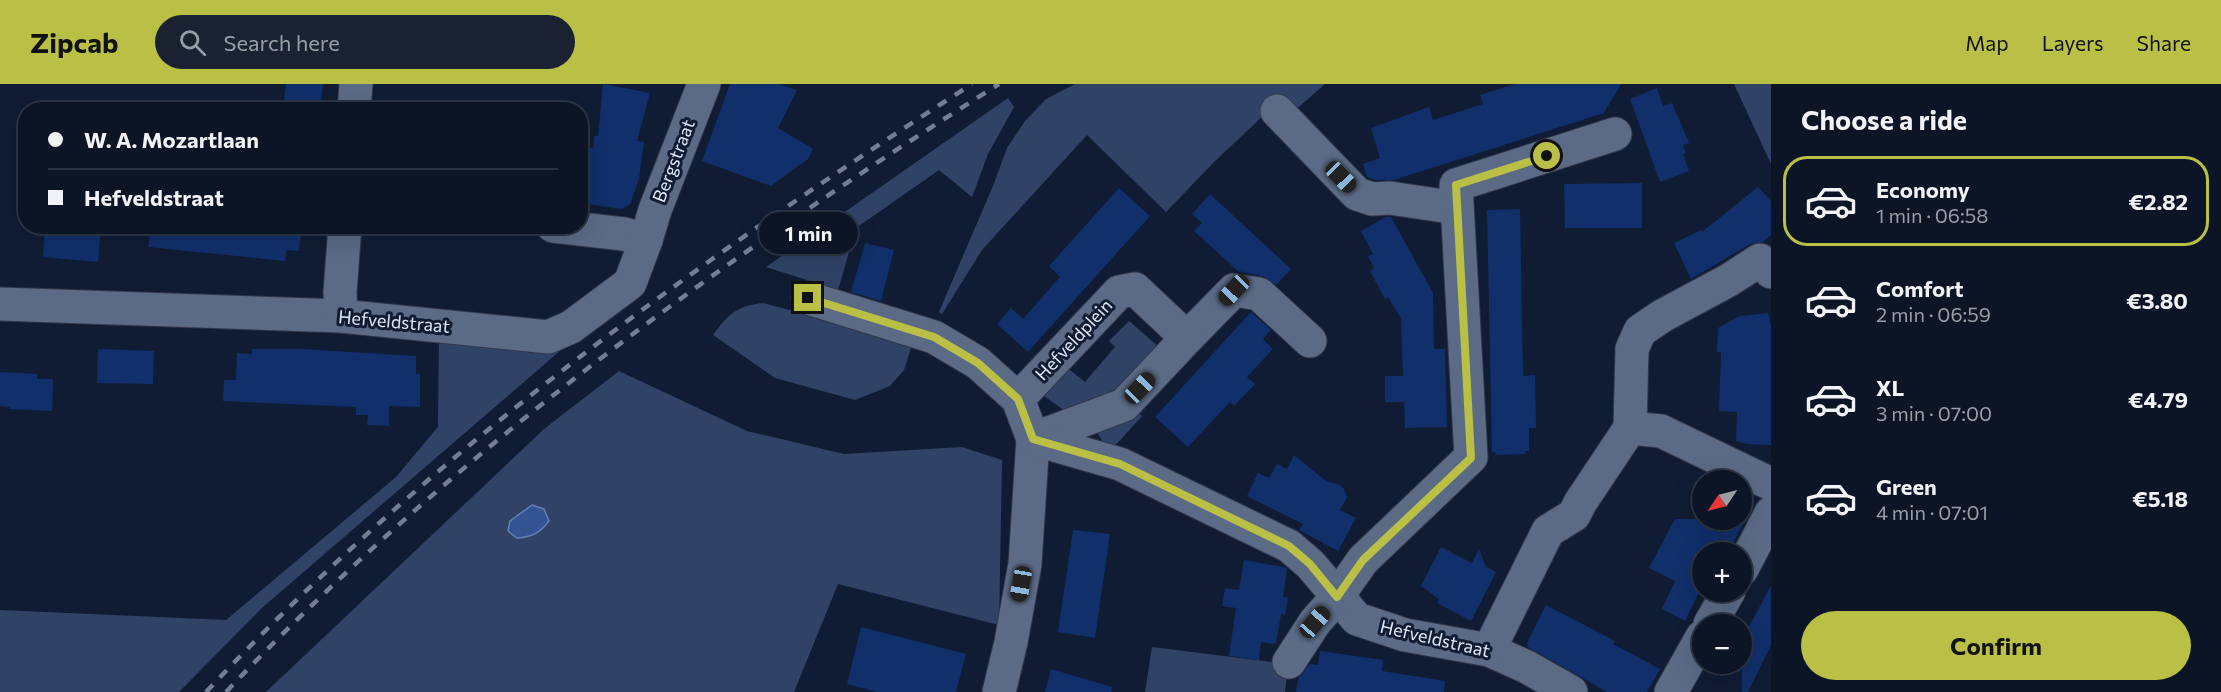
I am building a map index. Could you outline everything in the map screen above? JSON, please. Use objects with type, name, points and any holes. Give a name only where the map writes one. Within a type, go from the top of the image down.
[{"type":"street","points":[[355,102],[356,84]]},
{"type":"street","name":"Bergstraat","points":[[646,240],[655,210],[704,84]]},
{"type":"street","points":[[1277,111],[1357,194],[1372,199],[1390,198],[1457,208]]},
{"type":"street","points":[[1289,662],[1315,622],[1337,597],[1363,560],[1471,458],[1456,185],[1615,134]]},
{"type":"street","points":[[588,230],[624,234],[646,240]]},
{"type":"street","points":[[341,316],[340,292],[344,234]]},
{"type":"street","name":"Hefveldstraat","points":[[0,304],[341,316],[548,337],[571,327],[630,283],[646,240]]},
{"type":"street","points":[[1489,650],[1548,531],[1574,515],[1630,428],[1632,349],[1640,331],[1760,260],[1771,272]]},
{"type":"street","name":"Hefveldplein","points":[[1018,399],[1119,292],[1135,289],[1187,338]]},
{"type":"street","points":[[1033,439],[1124,405],[1234,290],[1259,294],[1310,341]]},
{"type":"street","points":[[808,298],[934,337],[978,363],[1018,399],[1033,439],[1024,564],[1011,642],[999,692]]},
{"type":"street","points":[[1630,428],[1661,431],[1771,484]]},
{"type":"street","name":"Hefveldstraat","points":[[1033,439],[1120,464],[1289,546],[1310,564],[1357,619],[1405,635],[1489,650],[1525,679],[1570,692]]},
{"type":"street","points":[[1752,550],[1771,513]]},
{"type":"street","points":[[1671,692],[1692,655]]},
{"type":"shaded area","points":[[1075,84],[1325,84],[1293,112],[1280,100],[1214,162],[1166,212],[1087,135],[982,250],[942,314],[939,312],[1007,148],[1025,121],[1046,99]]},
{"type":"shaded area","points":[[1734,84],[1771,84],[1771,164]]},
{"type":"shaded area","points":[[1008,98],[1014,107],[988,154],[972,197],[939,170],[856,228],[838,290],[766,267]]},
{"type":"shaded area","points":[[763,303],[913,342],[904,370],[890,386],[855,400],[775,378],[713,335],[734,312],[746,306]]},
{"type":"shaded area","points":[[1129,321],[1161,349],[1128,386],[1072,416],[1037,391],[1061,363],[1085,382],[1115,347],[1109,341]]},
{"type":"shaded area","points":[[439,338],[569,343],[263,607],[179,692],[0,692],[0,610],[226,620],[396,477],[438,427]]},
{"type":"shaded area","points":[[619,371],[747,431],[844,454],[962,447],[1002,460],[999,625],[838,584],[794,692],[266,692],[544,429]]},
{"type":"shaded area","points":[[1135,409],[1142,416],[1113,448],[1105,445],[1096,431]]},
{"type":"shaded area","points":[[532,505],[544,509],[549,521],[535,534],[517,538],[508,531],[510,521]]},
{"type":"shaded area","points":[[1152,647],[1288,664],[1285,692],[1145,692]]},
{"type":"building","points":[[286,84],[323,84],[321,102],[284,102]]},
{"type":"building","points":[[603,84],[650,93],[637,141],[644,142],[639,179],[630,204],[622,209],[588,204],[588,148],[593,148],[594,136],[598,136]]},
{"type":"building","points":[[730,84],[779,84],[797,90],[778,128],[813,149],[808,159],[771,186],[702,161]]},
{"type":"building","points":[[1515,84],[1621,84],[1604,113],[1394,180],[1375,180],[1367,177],[1363,164],[1380,158],[1371,128],[1429,107],[1433,120],[1483,104],[1480,95]]},
{"type":"building","points":[[1657,88],[1663,106],[1672,103],[1689,143],[1683,145],[1686,153],[1683,154],[1689,171],[1660,182],[1630,99]]},
{"type":"building","points":[[1642,183],[1642,228],[1565,228],[1564,184]]},
{"type":"building","points":[[1758,187],[1771,201],[1771,235],[1763,242],[1750,244],[1691,279],[1674,243],[1701,230],[1702,232]]},
{"type":"building","points":[[1119,188],[1150,216],[1028,352],[997,324],[1011,308],[1023,319],[1060,277],[1049,266]]},
{"type":"building","points":[[1210,194],[1291,269],[1276,285],[1263,276],[1239,272],[1194,231],[1202,223],[1192,214]]},
{"type":"building","points":[[1520,209],[1523,376],[1535,375],[1536,428],[1529,428],[1529,451],[1525,451],[1525,454],[1496,455],[1492,452],[1487,210]]},
{"type":"building","points":[[1386,217],[1391,217],[1433,293],[1434,349],[1445,349],[1447,427],[1405,428],[1404,402],[1385,402],[1385,376],[1403,376],[1401,318],[1388,297],[1385,299],[1370,271],[1374,268],[1368,256],[1373,254],[1361,231]]},
{"type":"building","points":[[44,234],[100,234],[98,262],[43,257]]},
{"type":"building","points":[[150,234],[301,234],[299,251],[287,250],[285,261],[148,247]]},
{"type":"building","points":[[865,243],[894,250],[881,301],[851,292]]},
{"type":"building","points":[[1251,312],[1271,330],[1263,339],[1273,349],[1247,377],[1255,384],[1234,406],[1230,402],[1188,447],[1155,417]]},
{"type":"building","points":[[1768,313],[1771,325],[1771,445],[1748,444],[1736,441],[1737,412],[1719,411],[1721,352],[1717,352],[1718,328],[1739,316]]},
{"type":"building","points":[[98,349],[154,351],[153,384],[97,383]]},
{"type":"building","points":[[252,349],[302,349],[416,356],[416,374],[420,374],[420,407],[389,406],[389,426],[367,425],[368,415],[356,415],[356,407],[223,401],[224,380],[236,380],[237,353],[252,354]]},
{"type":"building","points":[[0,372],[37,374],[37,379],[53,379],[52,411],[9,409],[10,407],[0,406]]},
{"type":"building","points":[[1294,455],[1326,481],[1340,485],[1344,489],[1347,497],[1340,510],[1356,518],[1338,551],[1299,530],[1303,524],[1247,496],[1258,473],[1269,478],[1277,464],[1287,469]]},
{"type":"building","points":[[1675,519],[1692,519],[1692,530],[1740,530],[1733,542],[1692,542],[1692,602],[1694,602],[1685,621],[1662,609],[1675,581],[1649,568]]},
{"type":"building","points":[[1073,530],[1110,534],[1095,638],[1058,632]]},
{"type":"building","points":[[1441,547],[1472,563],[1479,549],[1486,567],[1496,572],[1471,621],[1437,603],[1439,599],[1421,586]]},
{"type":"building","points":[[1244,560],[1287,569],[1283,597],[1288,598],[1285,615],[1281,614],[1276,644],[1261,642],[1259,660],[1229,656],[1236,608],[1222,606],[1225,588],[1239,590]]},
{"type":"building","points":[[1771,585],[1771,645],[1748,692],[1742,692],[1742,674],[1752,674],[1752,621]]},
{"type":"building","points":[[1546,605],[1615,641],[1613,644],[1660,669],[1647,692],[1607,692],[1528,647],[1527,643]]},
{"type":"building","points":[[861,627],[966,654],[956,692],[877,692],[847,684]]},
{"type":"building","points":[[1320,651],[1383,660],[1382,671],[1445,681],[1444,692],[1296,692],[1298,679],[1310,664],[1318,665]]},
{"type":"building","points":[[1051,669],[1112,687],[1111,692],[1045,692]]},
{"type":"railway","points":[[206,692],[292,604],[382,521],[570,364],[768,220],[972,84]]},
{"type":"railway","points":[[226,692],[313,604],[403,521],[593,364],[692,290],[793,219],[999,84]]},
{"type":"route","points":[[808,298],[934,337],[978,363],[1018,399],[1033,439],[1120,464],[1289,546],[1310,564],[1337,597],[1363,560],[1471,458],[1456,185],[1547,156]]}]
